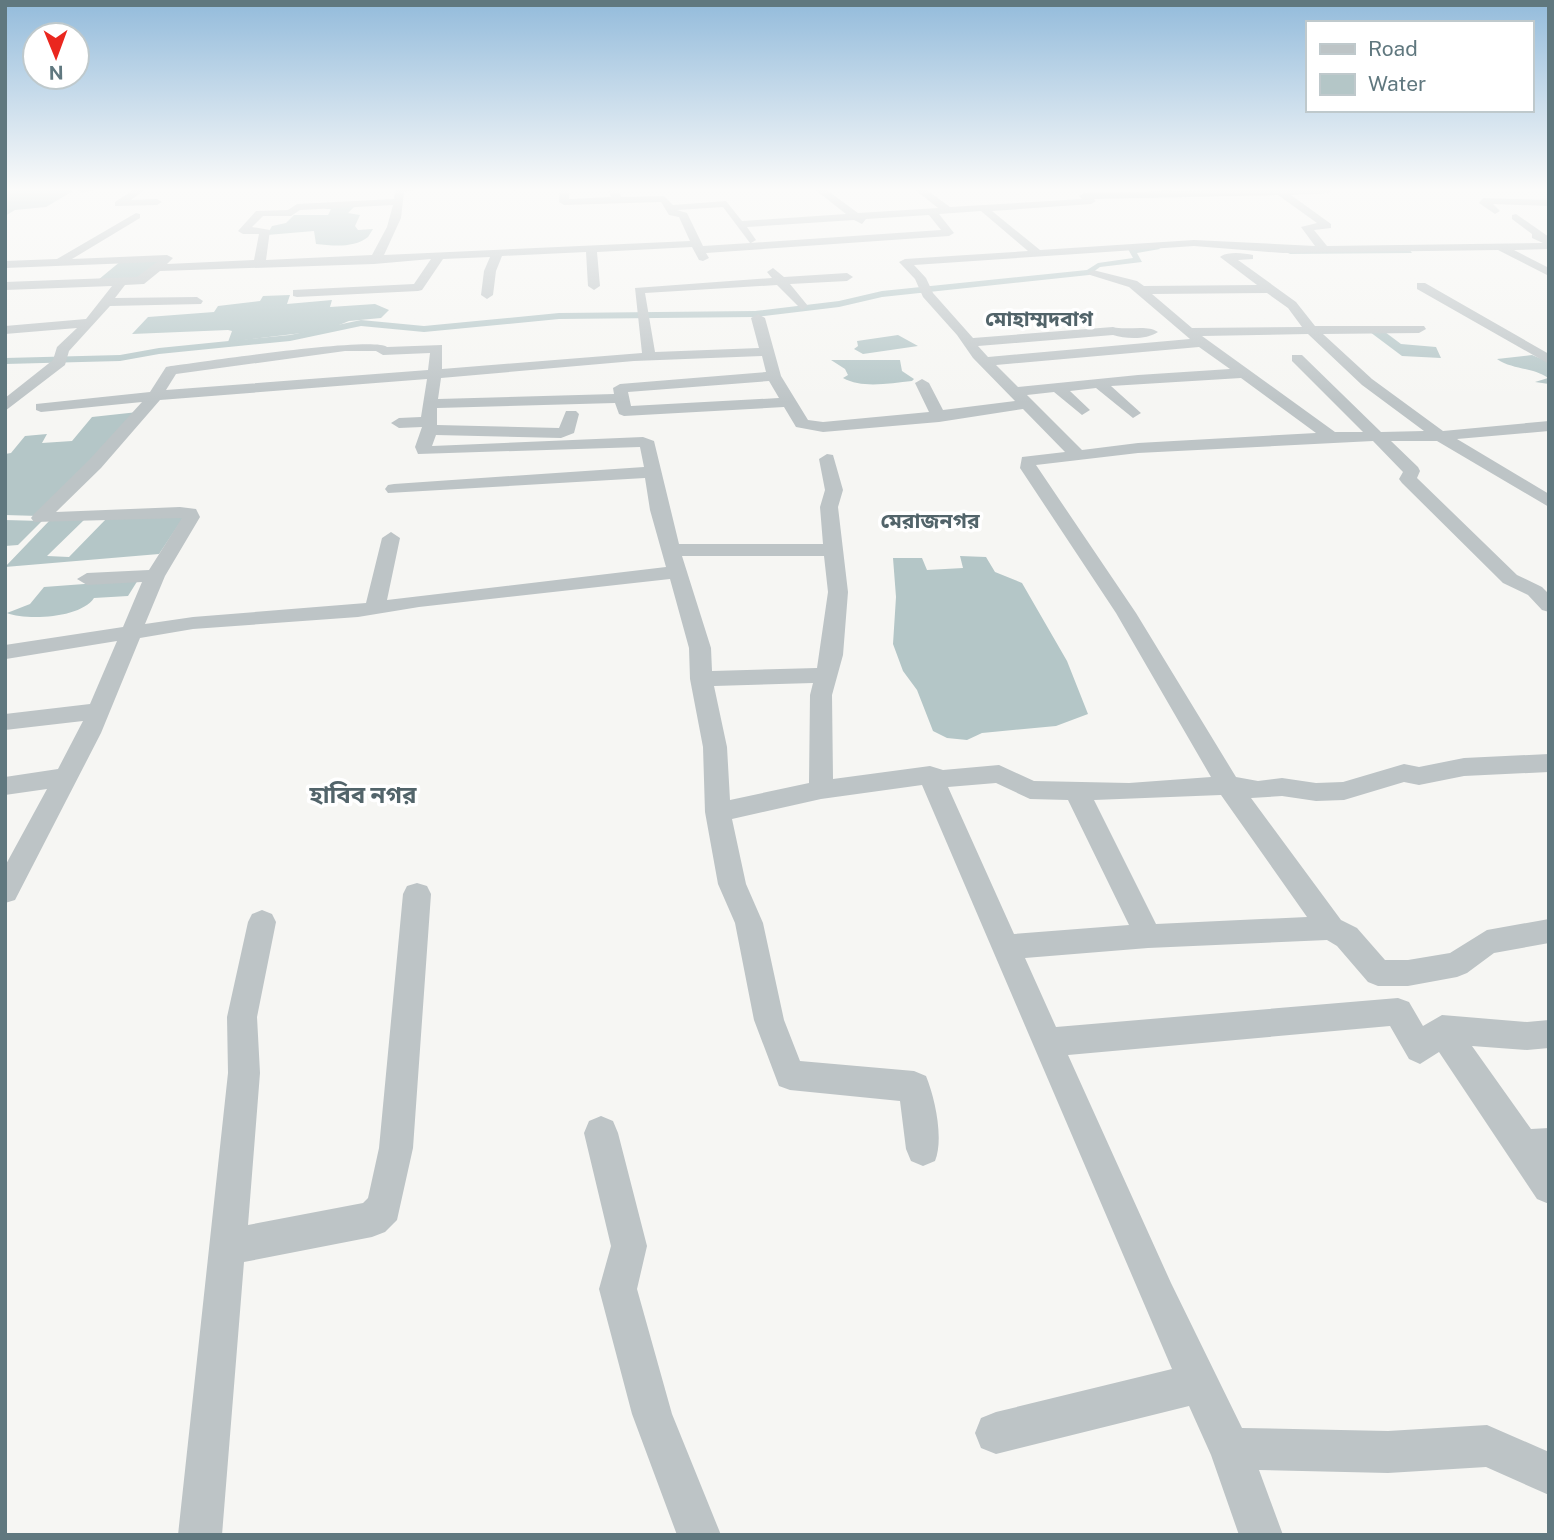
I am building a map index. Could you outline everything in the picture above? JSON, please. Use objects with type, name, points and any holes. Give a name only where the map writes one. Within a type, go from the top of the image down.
[{"type":"street","points":[[59,263],[64,260]]},
{"type":"street","points":[[5,265],[118,260]]},
{"type":"street","points":[[5,286],[144,279],[165,260]]},
{"type":"street","points":[[259,265],[261,260]]},
{"type":"street","points":[[311,272],[392,260]]},
{"type":"street","points":[[297,293],[418,287],[436,260]]},
{"type":"street","points":[[487,295],[490,271],[495,260]]},
{"type":"street","points":[[592,260],[594,286]]},
{"type":"street","points":[[702,260],[713,284]]},
{"type":"street","points":[[766,260],[802,306]]},
{"type":"street","points":[[903,260],[985,362],[1078,455]]},
{"type":"street","points":[[905,262],[946,260]]},
{"type":"street","points":[[1230,260],[1303,315],[1312,331],[1367,382],[1440,436],[1549,502]]},
{"type":"street","points":[[1524,260],[1549,273]]},
{"type":"street","points":[[60,284],[88,261]]},
{"type":"street","points":[[157,268],[259,265],[311,272],[427,274]]},
{"type":"street","points":[[649,356],[639,291],[643,289],[848,277],[839,268]]},
{"type":"street","points":[[1093,274],[1133,284],[1220,358],[1331,437]]},
{"type":"street","points":[[5,406],[60,357],[121,282]]},
{"type":"street","points":[[1421,286],[1549,360]]},
{"type":"street","points":[[1141,290],[1272,289]]},
{"type":"street","points":[[103,302],[197,301]]},
{"type":"street","points":[[1241,314],[1259,331]]},
{"type":"street","points":[[758,318],[765,352],[774,376],[802,424],[810,427],[939,417],[1026,404]]},
{"type":"street","points":[[5,330],[90,323]]},
{"type":"street","points":[[971,342],[1113,331],[1124,334],[1419,329]]},
{"type":"street","points":[[985,362],[1204,342]]},
{"type":"street","points":[[5,892],[98,711],[155,576],[191,517],[190,513],[40,518],[95,464],[156,395],[166,373],[175,369],[243,363],[345,347],[380,347],[383,351],[437,348],[438,365],[434,373],[424,451],[643,442],[648,444],[670,550],[699,648],[701,679],[715,747],[718,812],[732,884],[749,923],[769,1020],[790,1075],[914,1087],[923,1149]]},
{"type":"street","points":[[41,407],[156,395],[616,358],[765,352]]},
{"type":"street","points":[[616,358],[624,411],[788,402]]},
{"type":"street","points":[[1297,358],[1412,471],[1408,479],[1510,579],[1542,590],[1549,606]]},
{"type":"street","points":[[1014,392],[1244,373]]},
{"type":"street","points":[[432,404],[620,393],[774,376]]},
{"type":"street","points":[[922,383],[939,417]]},
{"type":"street","points":[[1100,384],[1133,413]]},
{"type":"street","points":[[1059,389],[1083,410]]},
{"type":"street","points":[[399,423],[561,433],[568,430],[571,414]]},
{"type":"street","points":[[1549,426],[1440,436],[1331,437],[1028,461],[1028,468],[1126,613],[1228,785],[1331,928],[1347,937],[1378,972],[1420,1049],[1442,1029],[1527,1036],[1549,1034]]},
{"type":"street","points":[[821,790],[821,695],[832,655],[838,592],[829,507],[834,490],[827,460]]},
{"type":"street","points":[[398,507],[392,484],[652,472]]},
{"type":"street","points":[[376,606],[391,538]]},
{"type":"street","points":[[670,550],[833,550]]},
{"type":"street","points":[[6,652],[194,624],[358,611],[376,606],[676,572]]},
{"type":"street","points":[[87,579],[155,576]]},
{"type":"street","points":[[701,679],[827,675]]},
{"type":"street","points":[[5,722],[98,711]]},
{"type":"street","points":[[718,812],[821,790],[930,775],[942,779],[999,774],[1030,790],[1129,792],[1228,785],[1258,790],[1282,787],[1316,792],[1344,791],[1386,776],[1404,773],[1419,776],[1464,767],[1519,761],[1549,763]]},
{"type":"street","points":[[930,775],[1046,1042],[1230,1449],[1261,1535]]},
{"type":"street","points":[[5,786],[64,777]]},
{"type":"street","points":[[1077,792],[1148,936]]},
{"type":"street","points":[[229,1247],[372,1219],[384,1207],[396,1148],[417,894]]},
{"type":"street","points":[[200,1535],[244,1073],[242,1017],[262,922]]},
{"type":"street","points":[[1005,947],[1148,936],[1331,928]]},
{"type":"street","points":[[1378,972],[1408,973],[1457,964],[1487,942],[1549,931]]},
{"type":"street","points":[[1046,1042],[1398,1012]]},
{"type":"street","points":[[1442,1029],[1536,1145],[1549,1187]]},
{"type":"street","points":[[601,1133],[629,1246],[627,1264],[619,1276],[618,1289],[652,1414],[699,1535]]},
{"type":"street","points":[[996,1433],[1199,1383]]},
{"type":"street","points":[[1230,1449],[1388,1452],[1487,1446],[1549,1474]]},
{"type":"water","points":[[161,260],[142,278],[98,280],[121,261]]},
{"type":"water","points":[[290,295],[287,304],[332,300],[330,307],[375,304],[389,310],[381,318],[349,321],[327,330],[228,342],[232,331],[228,330],[132,334],[148,317],[214,312],[218,306],[260,301],[263,296]]},
{"type":"water","points":[[1370,332],[1385,332],[1401,344],[1436,347],[1441,358],[1402,356]]},
{"type":"water","points":[[898,335],[918,346],[863,354],[854,349],[858,346],[857,341]]},
{"type":"water","points":[[1532,355],[1549,362],[1549,384],[1535,382],[1548,378],[1542,374],[1497,359]]},
{"type":"water","points":[[831,360],[900,360],[902,371],[914,379],[886,384],[859,383],[843,378],[848,375],[845,369]]},
{"type":"water","points":[[138,412],[39,516],[5,515],[5,454],[11,453],[25,436],[47,434],[42,443],[72,441],[92,417]]},
{"type":"water","points":[[107,518],[183,518],[159,554],[5,567],[50,520],[85,519],[47,556],[69,557]]},
{"type":"water","points":[[5,520],[42,521],[18,545],[5,546]]},
{"type":"water","points":[[960,556],[986,557],[995,572],[1022,583],[1067,661],[1088,714],[1056,726],[982,733],[967,740],[947,738],[933,731],[917,690],[903,671],[893,644],[896,597],[893,558],[922,558],[927,570],[963,568]]},
{"type":"water","points":[[138,580],[128,596],[94,598],[87,605],[66,614],[27,617],[7,613],[30,604],[44,587]]},
{"type":"waterway","points":[[5,361],[120,358],[159,351],[290,338],[361,323],[424,329],[559,316],[755,314],[839,304],[882,294],[1089,272],[1098,265],[1139,260]]},
{"type":"district","name":"মোহাম্মদবাগ","points":[[1039,319]]},
{"type":"district","name":"মেরাজনগর","points":[[930,521]]},
{"type":"district","name":"হাবিব নগর","points":[[363,795]]}]
